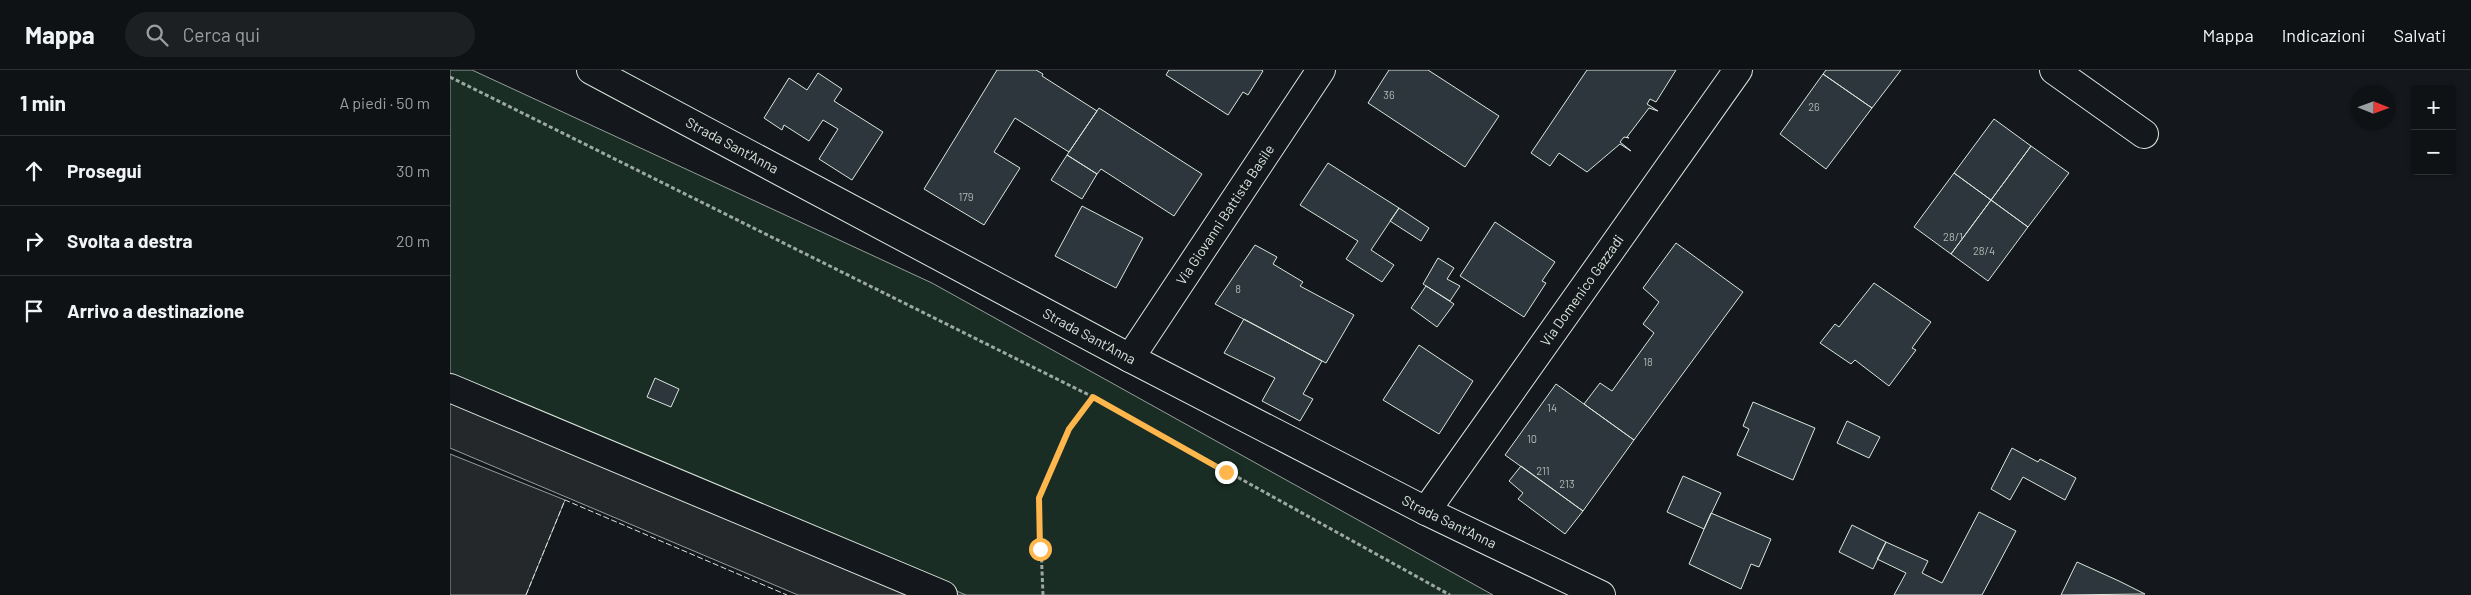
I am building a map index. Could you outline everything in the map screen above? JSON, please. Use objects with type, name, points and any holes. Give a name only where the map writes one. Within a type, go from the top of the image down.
[{"type":"street","name":"Strada Sant'Anna","points":[[591,70],[1130,358],[1426,511],[1595,594]]},
{"type":"street","name":"Via Giovanni Battista Basile","points":[[1130,358],[1321,70]]},
{"type":"street","name":"Via Domenico Gazzadi","points":[[1426,511],[1738,70]]},
{"type":"street","points":[[2054,70],[2144,134]]},
{"type":"street","points":[[450,388],[943,595]]},
{"type":"path","points":[[450,77],[1093,397],[1450,595]]},
{"type":"path","points":[[1043,595],[1039,498],[1069,429],[1093,397]]},
{"type":"green space","points":[[450,70],[472,70],[932,283],[1493,595],[906,595],[450,401]]},
{"type":"shaded area","points":[[450,376],[966,595],[798,595],[450,448]]},
{"type":"shaded area","points":[[450,454],[565,500],[526,595],[450,595]]},
{"type":"building","points":[[997,70],[1036,70],[1043,74],[1042,76],[1097,111],[1069,152],[1015,118],[994,152],[1020,168],[984,225],[924,189]]},
{"type":"building","points":[[1169,70],[1263,71],[1248,95],[1243,92],[1228,115],[1166,75]]},
{"type":"building","points":[[1389,70],[1428,70],[1499,116],[1465,167],[1368,103]]},
{"type":"building","points":[[1587,70],[1676,70],[1656,102],[1650,99],[1647,104],[1658,111],[1649,108],[1627,137],[1629,138],[1624,137],[1620,142],[1631,151],[1620,144],[1587,172],[1559,153],[1550,166],[1531,153]]},
{"type":"building","points":[[1826,70],[1901,70],[1872,108],[1823,74]]},
{"type":"building","points":[[818,73],[842,89],[834,101],[883,132],[852,180],[819,159],[838,129],[823,120],[809,141],[784,125],[782,130],[764,118],[789,78],[807,90]]},
{"type":"building","points":[[1823,74],[1872,108],[1826,169],[1780,134]]},
{"type":"building","points":[[1099,108],[1202,174],[1174,216],[1101,169],[1097,174],[1067,155]]},
{"type":"building","points":[[1994,119],[2031,146],[1991,200],[1954,173]]},
{"type":"building","points":[[2031,146],[2069,173],[2028,227],[1991,200]]},
{"type":"building","points":[[1067,155],[1097,174],[1082,199],[1051,180]]},
{"type":"building","points":[[1328,163],[1399,208],[1371,250],[1394,265],[1382,282],[1346,259],[1358,241],[1300,205]]},
{"type":"building","points":[[1954,173],[1991,200],[1951,254],[1914,227]]},
{"type":"building","points":[[1991,200],[2028,227],[1988,281],[1951,254]]},
{"type":"building","points":[[1082,206],[1143,238],[1116,288],[1055,256]]},
{"type":"building","points":[[1399,208],[1429,228],[1421,241],[1390,221]]},
{"type":"building","points":[[1495,222],[1555,262],[1542,281],[1546,283],[1524,317],[1460,276]]},
{"type":"building","points":[[1676,243],[1743,292],[1634,440],[1584,404],[1600,383],[1612,391],[1654,333],[1643,324],[1659,302],[1643,288]]},
{"type":"building","points":[[1255,245],[1277,257],[1273,264],[1303,282],[1300,286],[1354,315],[1326,363],[1215,304]]},
{"type":"building","points":[[1438,258],[1454,268],[1447,279],[1460,286],[1450,301],[1423,284]]},
{"type":"building","points":[[1874,283],[1931,322],[1912,348],[1916,350],[1889,386],[1855,360],[1851,364],[1820,343],[1835,324],[1839,327]]},
{"type":"building","points":[[1426,286],[1454,304],[1437,327],[1411,308]]},
{"type":"building","points":[[1244,319],[1322,361],[1303,394],[1313,399],[1300,421],[1262,401],[1275,378],[1224,353]]},
{"type":"building","points":[[1419,345],[1473,381],[1439,434],[1383,400]]},
{"type":"building","points":[[655,378],[679,389],[671,407],[647,397]]},
{"type":"building","points":[[1556,384],[1634,440],[1583,511],[1505,455]]},
{"type":"building","points":[[1753,402],[1815,428],[1793,480],[1737,455],[1749,429],[1743,426]]},
{"type":"building","points":[[1847,421],[1880,437],[1869,458],[1837,443]]},
{"type":"building","points":[[2012,448],[2038,462],[2040,459],[2076,478],[2065,500],[2023,477],[2010,500],[1991,489]]},
{"type":"building","points":[[1521,466],[1583,511],[1565,534],[1518,499],[1523,493],[1509,481]]},
{"type":"building","points":[[1683,476],[1721,493],[1704,529],[1667,512]]},
{"type":"building","points":[[1979,512],[2016,531],[1982,595],[1894,595],[1906,573],[1877,559],[1886,542],[1928,561],[1922,573],[1942,583]]},
{"type":"building","points":[[1711,513],[1771,539],[1759,567],[1751,564],[1741,589],[1689,564]]},
{"type":"building","points":[[1852,525],[1886,542],[1873,569],[1839,552]]},
{"type":"building","points":[[2077,562],[2119,581],[2145,594],[2061,595]]},
{"type":"fence","points":[[526,595],[565,500],[787,595]]},
{"type":"route","points":[[1040,549],[1039,498],[1069,429],[1093,397],[1226,472]]}]
